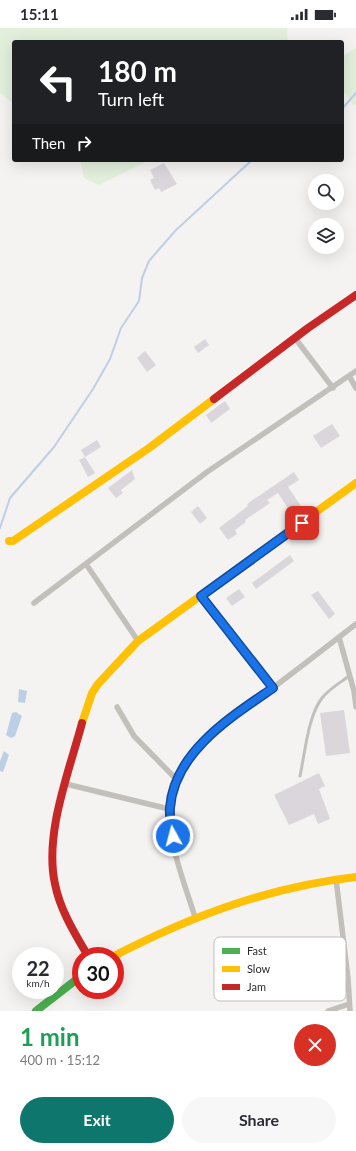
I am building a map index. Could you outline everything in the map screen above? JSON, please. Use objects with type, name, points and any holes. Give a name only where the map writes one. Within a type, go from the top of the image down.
[{"type":"street","points":[[9,541],[13,541],[166,435],[258,368],[295,338],[356,295]]},
{"type":"street","points":[[295,338],[333,388]]},
{"type":"street","points":[[34,603],[207,472],[356,371]]},
{"type":"street","points":[[349,376],[356,388]]},
{"type":"street","points":[[83,947],[70,925],[53,878],[51,853],[55,826],[92,693],[98,684],[138,641],[356,483]]},
{"type":"street","points":[[86,564],[138,641]]},
{"type":"street","points":[[201,596],[273,688]]},
{"type":"street","points":[[195,917],[174,849],[169,809],[173,788],[186,762],[205,740],[234,715],[273,688],[356,624]]},
{"type":"street","points":[[339,637],[354,691],[356,707]]},
{"type":"street","points":[[117,707],[134,736],[177,780]]},
{"type":"street","points":[[66,784],[169,809]]},
{"type":"street","points":[[124,950],[148,937],[195,917],[268,893],[336,879],[356,877]]},
{"type":"street","points":[[336,879],[342,937]]},
{"type":"street","points":[[346,975],[350,1011]]},
{"type":"street","points":[[36,1011],[72,983]]},
{"type":"street","points":[[328,1011],[349,1004]]},
{"type":"lane","points":[[300,776],[312,717],[321,699],[330,689],[349,676]]},
{"type":"green space","points":[[0,28],[287,28],[288,40],[12,40],[12,102],[0,93]]},
{"type":"green space","points":[[356,48],[356,104],[354,106],[344,91],[344,55]]},
{"type":"green space","points":[[80,162],[146,162],[99,185],[84,178]]},
{"type":"water","points":[[19,689],[27,691],[25,703],[18,702]]},
{"type":"water","points":[[16,712],[22,716],[15,736],[11,738],[6,735],[12,713]]},
{"type":"water","points":[[4,751],[9,755],[3,772],[0,771],[0,761]]},
{"type":"building","points":[[164,163],[177,184],[161,192],[159,188],[155,190],[150,180],[154,178],[150,170]]},
{"type":"building","points":[[205,339],[209,345],[198,353],[194,347]]},
{"type":"building","points":[[145,351],[156,365],[147,372],[137,358]]},
{"type":"building","points":[[225,401],[230,409],[211,423],[206,415]]},
{"type":"building","points":[[332,424],[340,436],[321,448],[313,436]]},
{"type":"building","points":[[97,440],[101,447],[85,457],[81,450]]},
{"type":"building","points":[[85,457],[95,473],[88,477],[79,460]]},
{"type":"building","points":[[132,470],[135,479],[121,490],[123,493],[116,498],[108,488]]},
{"type":"building","points":[[294,472],[299,480],[288,487],[301,506],[291,513],[278,493],[267,500],[270,503],[245,520],[246,522],[235,530],[237,534],[228,540],[219,528],[248,506],[247,504]]},
{"type":"building","points":[[198,506],[207,518],[200,524],[191,512]]},
{"type":"building","points":[[290,555],[294,561],[256,589],[252,583]]},
{"type":"building","points":[[239,589],[245,597],[232,606],[226,598]]},
{"type":"building","points":[[318,591],[335,614],[329,619],[311,595]]},
{"type":"building","points":[[344,710],[350,753],[326,756],[320,713]]},
{"type":"building","points":[[319,773],[325,786],[319,789],[330,819],[318,824],[314,814],[289,825],[274,795]]},
{"type":"waterway","points":[[344,107],[356,93]]},
{"type":"waterway","points":[[0,528],[10,498],[54,447],[93,389],[110,359],[121,328],[139,301],[142,278],[149,261],[175,231],[250,162]]},
{"type":"traffic: fast","points":[[36,1011],[72,983]]},
{"type":"traffic: slow","points":[[9,541],[13,541],[149,448],[214,399]]},
{"type":"traffic: slow","points":[[82,723],[92,693],[98,684],[138,641],[356,483]]},
{"type":"traffic: slow","points":[[124,951],[172,928],[231,905],[292,888],[356,877]]},
{"type":"traffic: jam","points":[[214,399],[308,328],[356,295]]},
{"type":"traffic: jam","points":[[82,723],[55,824],[52,865],[60,903],[68,922],[83,947]]},
{"type":"route","points":[[173,836],[169,809],[173,788],[186,762],[205,740],[234,715],[273,688],[201,596],[302,523]]}]
